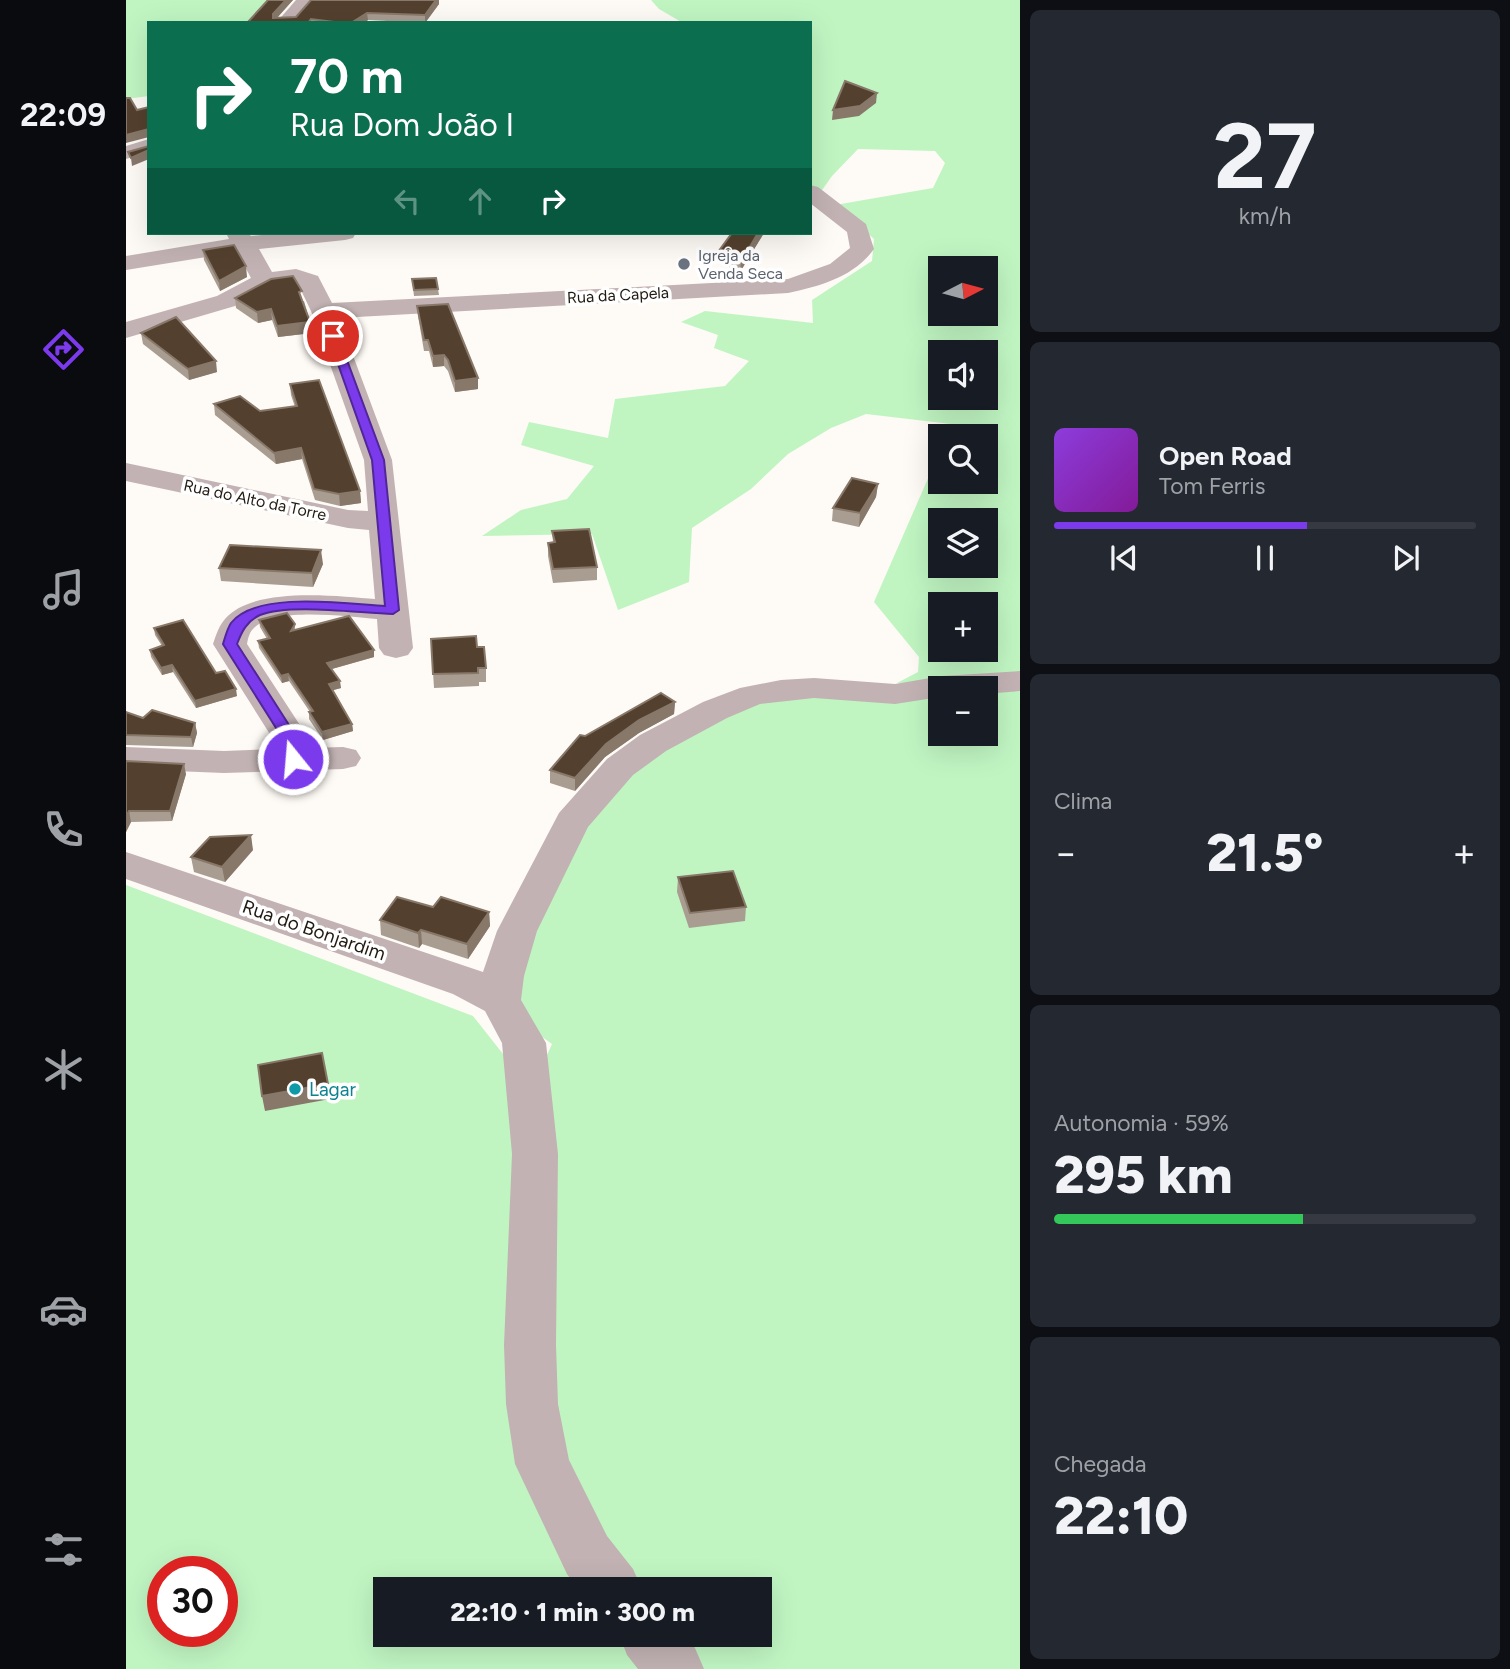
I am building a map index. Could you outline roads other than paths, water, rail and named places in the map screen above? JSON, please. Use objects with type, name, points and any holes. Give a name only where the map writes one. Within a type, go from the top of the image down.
[{"type":"street","points":[[287,21],[305,0]]},
{"type":"street","points":[[126,153],[147,146]]},
{"type":"street","name":"Rua da Capela","points":[[324,311],[788,286],[811,281],[857,257],[862,249],[858,229],[812,194]]},
{"type":"street","points":[[126,263],[240,238],[303,235]]},
{"type":"street","points":[[240,238],[265,280]]},
{"type":"street","points":[[126,330],[226,301],[265,280],[296,276],[309,281],[324,311],[378,460],[396,648]]},
{"type":"street","name":"Rua do Alto da Torre","points":[[126,472],[348,519],[385,522]]},
{"type":"street","points":[[293,759],[291,739],[230,644],[237,625],[256,612],[289,606],[393,610]]},
{"type":"street","points":[[604,1577],[587,1555],[542,1464],[532,1404],[530,1345],[535,1154],[524,1042],[500,1000],[503,976],[517,931],[572,822],[621,766],[653,743],[715,710],[752,695],[771,692],[814,688],[895,694],[942,686],[1020,681]]},
{"type":"street","points":[[126,758],[224,762],[343,758]]},
{"type":"street","name":"Rua do Bonjardim","points":[[126,865],[468,983],[500,1000]]},
{"type":"street","points":[[658,1647],[674,1669]]},
{"type":"place","name":"Igreja da Venda Seca","points":[[684,264]]},
{"type":"place","name":"Lagar","points":[[295,1089]]}]
